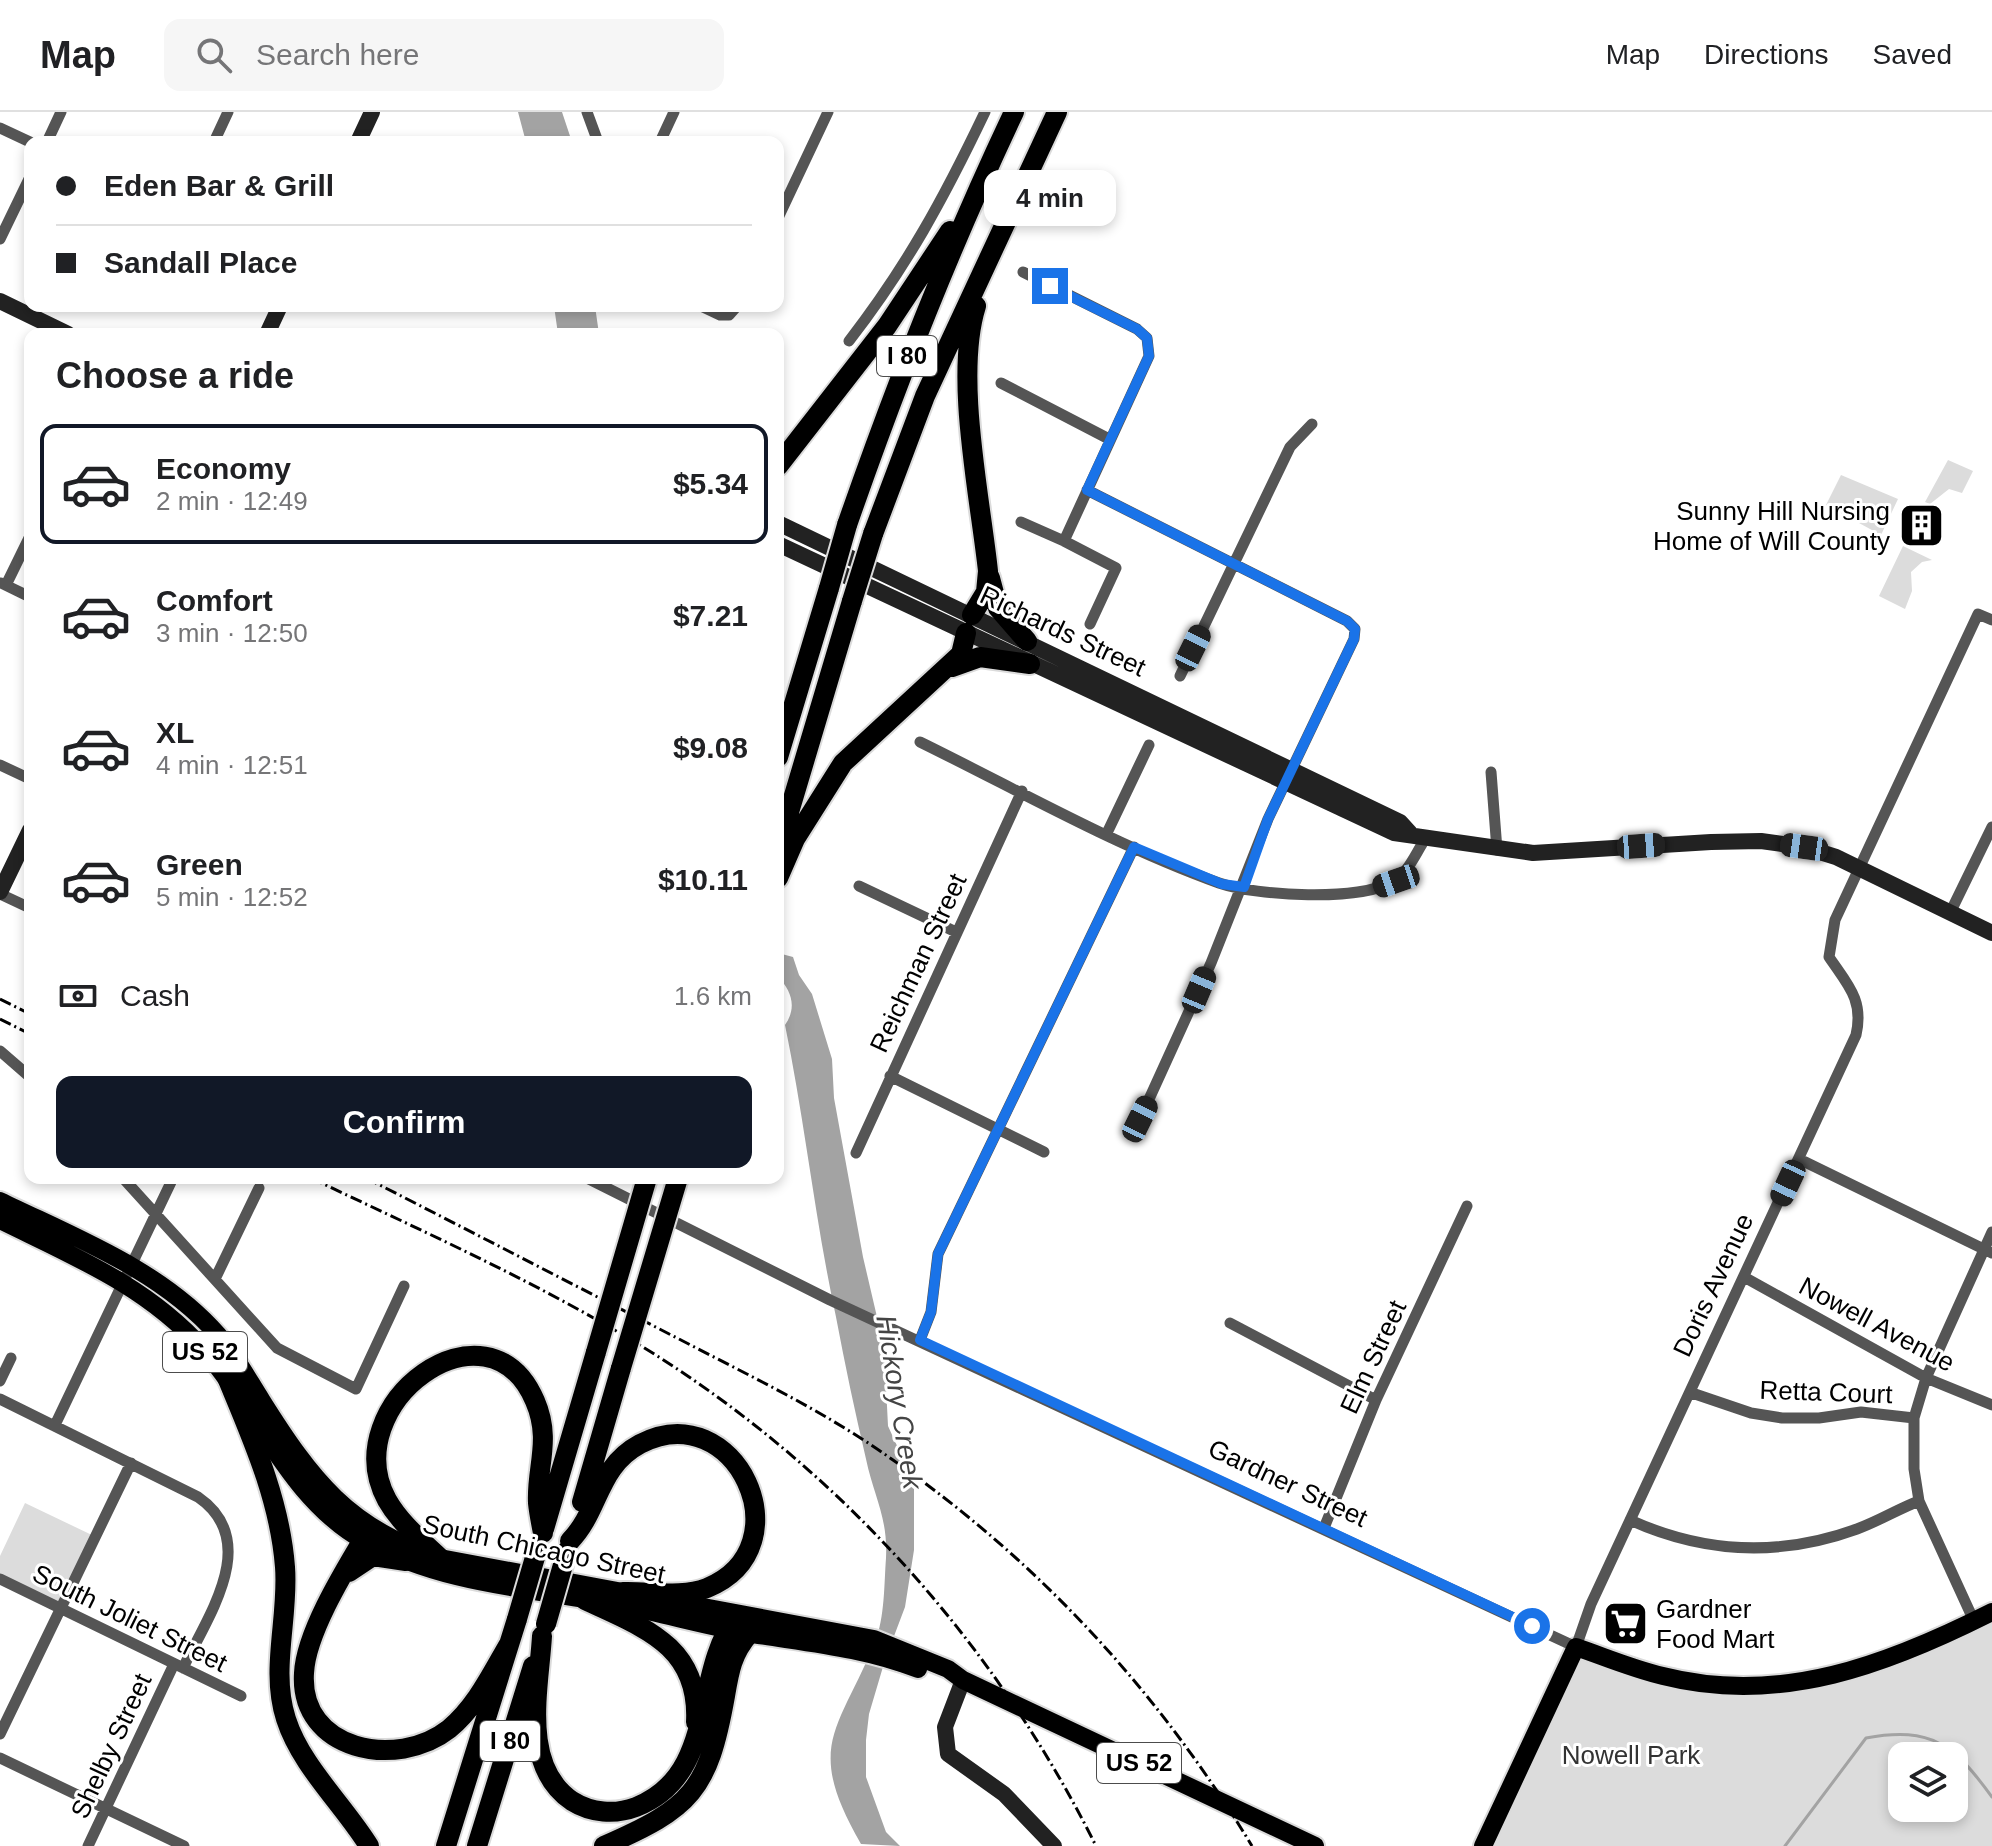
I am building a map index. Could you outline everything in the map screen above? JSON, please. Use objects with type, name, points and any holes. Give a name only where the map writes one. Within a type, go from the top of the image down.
[{"type":"highway","name":"I 80","points":[[784,737],[847,525],[896,384],[977,191],[1014,112]]},
{"type":"highway","name":"I 80","points":[[784,829],[873,534],[925,396],[1057,112]]},
{"type":"highway","points":[[784,458],[887,326],[977,191]]},
{"type":"highway","points":[[998,237],[970,324],[966,374],[988,571],[998,608],[1027,641]]},
{"type":"highway","points":[[784,864],[795,839],[843,763],[961,654],[969,624],[986,592],[988,571]]},
{"type":"highway","points":[[944,671],[980,657],[1017,665],[1030,664]]},
{"type":"highway","name":"I 80","points":[[446,1846],[541,1540],[645,1184]]},
{"type":"highway","name":"I 80","points":[[477,1846],[676,1184]]},
{"type":"highway","points":[[440,1558],[402,1522],[386,1498],[378,1473],[378,1448],[383,1424],[409,1383],[430,1367],[453,1358],[475,1355],[509,1367],[522,1379],[536,1402],[545,1458],[538,1501],[541,1540]]},
{"type":"highway","points":[[228,1380],[269,1485],[282,1540],[286,1598],[279,1680],[285,1717],[306,1758],[369,1846]]},
{"type":"highway","points":[[568,1546],[586,1524],[604,1480],[619,1459],[640,1444],[661,1437],[686,1435],[709,1442],[729,1455],[752,1489],[756,1514],[754,1535],[744,1558],[729,1575],[707,1588],[682,1593],[623,1592]]},
{"type":"highway","points":[[366,1534],[310,1644],[303,1680],[307,1702],[317,1721],[343,1743],[393,1751],[416,1746],[439,1735],[478,1697],[509,1644]]},
{"type":"highway","points":[[341,1581],[355,1566],[373,1556],[406,1561]]},
{"type":"highway","points":[[585,1600],[649,1629],[667,1643],[685,1667],[694,1689],[695,1742]]},
{"type":"highway","points":[[544,1630],[536,1724],[548,1776],[561,1794],[582,1807],[605,1812],[639,1806],[672,1785],[686,1765],[704,1718],[719,1646],[733,1622]]},
{"type":"highway","points":[[604,1846],[667,1816],[701,1780],[717,1740],[731,1662],[749,1634]]},
{"type":"main road","name":"South Chicago Street","points":[[0,1201],[188,1307],[217,1335],[301,1463],[366,1534],[440,1558],[623,1592],[733,1622],[749,1634],[839,1640]]},
{"type":"main road","name":"South Chicago Street","points":[[0,1220],[128,1273],[202,1348],[228,1380],[290,1471],[322,1507],[406,1561],[436,1573],[839,1640],[948,1669],[963,1680],[1315,1846]]},
{"type":"main road","name":"Gardner Street","points":[[1576,1647],[1665,1677],[1716,1683],[1770,1684],[1868,1667],[1908,1653],[1992,1612]]},
{"type":"main road","name":"Doris Avenue","points":[[1483,1846],[1576,1647]]},
{"type":"street","points":[[50,136],[61,112]]},
{"type":"street","points":[[217,136],[228,112]]},
{"type":"street","points":[[361,136],[372,112]]},
{"type":"street","points":[[587,112],[596,136]]},
{"type":"street","points":[[663,136],[674,112]]},
{"type":"street","points":[[784,205],[828,112]]},
{"type":"street","points":[[849,341],[896,281],[924,234],[985,112]]},
{"type":"street","points":[[0,128],[24,139]]},
{"type":"street","points":[[0,239],[24,189]]},
{"type":"street","points":[[1023,272],[1137,329],[1147,338],[1149,356],[1064,541]]},
{"type":"street","points":[[0,301],[56,328]]},
{"type":"street","points":[[1001,383],[1109,439]]},
{"type":"street","points":[[1180,676],[1290,447],[1312,424]]},
{"type":"street","points":[[1087,490],[1347,621],[1355,629],[1354,639],[1289,776],[1244,887],[1140,1119]]},
{"type":"street","points":[[1021,522],[1116,568],[1090,624]]},
{"type":"street","name":"Richards Street","points":[[784,526],[969,624],[1030,664],[1289,776]]},
{"type":"street","points":[[24,547],[3,584],[24,594]]},
{"type":"street","name":"Richards Street","points":[[784,547],[969,624],[1027,641],[1394,833],[1533,853],[1761,841],[1804,847],[1858,868],[1992,933]]},
{"type":"street","name":"Doris Avenue","points":[[1576,1647],[1630,1520],[1692,1393],[1856,1035],[1861,1013],[1854,995],[1829,957],[1830,934],[1978,614],[1992,620]]},
{"type":"street","points":[[920,742],[1134,847],[1222,884],[1344,894],[1372,889],[1396,881],[1418,835]]},
{"type":"street","points":[[1107,833],[1149,745]]},
{"type":"street","points":[[0,765],[24,776]]},
{"type":"street","points":[[1491,772],[1497,850]]},
{"type":"street","name":"Reichman Street","points":[[856,1153],[1022,791]]},
{"type":"street","points":[[1950,913],[1992,827]]},
{"type":"street","points":[[24,843],[0,893],[24,905]]},
{"type":"street","points":[[920,1340],[931,1312],[938,1254],[1000,1131],[1134,847]]},
{"type":"street","points":[[859,886],[956,932]]},
{"type":"street","points":[[0,1051],[24,1072]]},
{"type":"street","points":[[890,1076],[1044,1152]]},
{"type":"street","points":[[1799,1159],[1988,1251]]},
{"type":"street","points":[[128,1184],[277,1348],[356,1389],[404,1286]]},
{"type":"street","points":[[55,1425],[170,1184]]},
{"type":"street","name":"Gardner Street","points":[[599,1184],[830,1300],[1576,1647]]},
{"type":"street","points":[[215,1279],[259,1188]]},
{"type":"street","name":"Elm Street","points":[[1324,1528],[1376,1400],[1467,1206]]},
{"type":"street","points":[[1974,1621],[1919,1501],[1914,1469],[1914,1418],[1926,1378],[1988,1251],[1992,1232]]},
{"type":"street","name":"Nowell Avenue","points":[[1744,1277],[1926,1378],[1992,1405]]},
{"type":"street","points":[[1230,1323],[1376,1400]]},
{"type":"street","points":[[0,1381],[11,1358]]},
{"type":"street","name":"Retta Court","points":[[1692,1393],[1751,1413],[1782,1418],[1819,1418],[1861,1412],[1914,1418]]},
{"type":"street","points":[[0,1399],[131,1463],[0,1734]]},
{"type":"street","name":"Shelby Street","points":[[88,1846],[178,1666],[227,1578],[228,1542],[215,1511],[198,1497],[131,1463]]},
{"type":"street","points":[[1630,1520],[1664,1535],[1700,1544],[1779,1549],[1860,1528],[1919,1501]]},
{"type":"street","name":"South Joliet Street","points":[[0,1579],[241,1696]]},
{"type":"street","points":[[963,1680],[945,1727],[948,1754],[1004,1794],[1054,1846]]},
{"type":"street","points":[[0,1758],[184,1846]]},
{"type":"green space","points":[[1948,460],[1973,471],[1962,493],[1949,489],[1930,504],[1925,502]]},
{"type":"green space","points":[[1841,475],[1898,499],[1881,535],[1826,505]]},
{"type":"green space","points":[[1903,546],[1932,560],[1922,562],[1911,572],[1912,591],[1905,609],[1879,596]]},
{"type":"green space","points":[[25,1503],[94,1536],[60,1607],[0,1578],[0,1556]]},
{"type":"green space","name":"Nowell Park","points":[[1992,1607],[1992,1846],[1488,1846],[1583,1644],[1670,1673],[1772,1680],[1820,1673],[1912,1647]]},
{"type":"shaded area","points":[[518,112],[562,112],[570,136],[524,136]]},
{"type":"shaded area","points":[[555,312],[596,312],[598,328],[557,328]]},
{"type":"shaded area","points":[[784,955],[793,957],[799,975],[812,994],[832,1059],[834,1098],[863,1257],[884,1347],[888,1426],[914,1483],[914,1550],[905,1607],[869,1714],[866,1740],[866,1777],[886,1832],[900,1846],[861,1844],[834,1783],[831,1760],[839,1719],[875,1642],[881,1622],[886,1544],[883,1519],[869,1472],[847,1371],[816,1208],[785,1025],[792,1006],[784,984]]},
{"type":"waterway","points":[[1785,1846],[1866,1738],[1908,1735],[1940,1744],[1966,1764],[1992,1797]]},
{"type":"railway","points":[[0,999],[24,1011]]},
{"type":"railway","points":[[0,1019],[24,1031]]},
{"type":"railway","points":[[324,1184],[569,1304],[651,1352],[721,1399],[787,1452],[849,1508],[908,1569],[962,1633],[1011,1701],[1056,1772],[1096,1846]]},
{"type":"railway","points":[[378,1184],[814,1410],[893,1460],[947,1500],[998,1542],[1093,1634],[1177,1735],[1252,1846]]},
{"type":"place","name":"Sunny Hill Nursing Home of Will County","points":[[1921,526]]},
{"type":"place","name":"Gardner Food Mart","points":[[1625,1624]]},
{"type":"route","points":[[1050,286],[1137,329],[1147,338],[1149,356],[1087,490],[1347,621],[1355,629],[1354,639],[1268,819],[1244,887],[1222,884],[1134,847],[1000,1131],[938,1254],[931,1312],[920,1340],[1532,1626]]},
{"type":"water label","name":"Hickory Creek","points":[[900,1402]]}]
